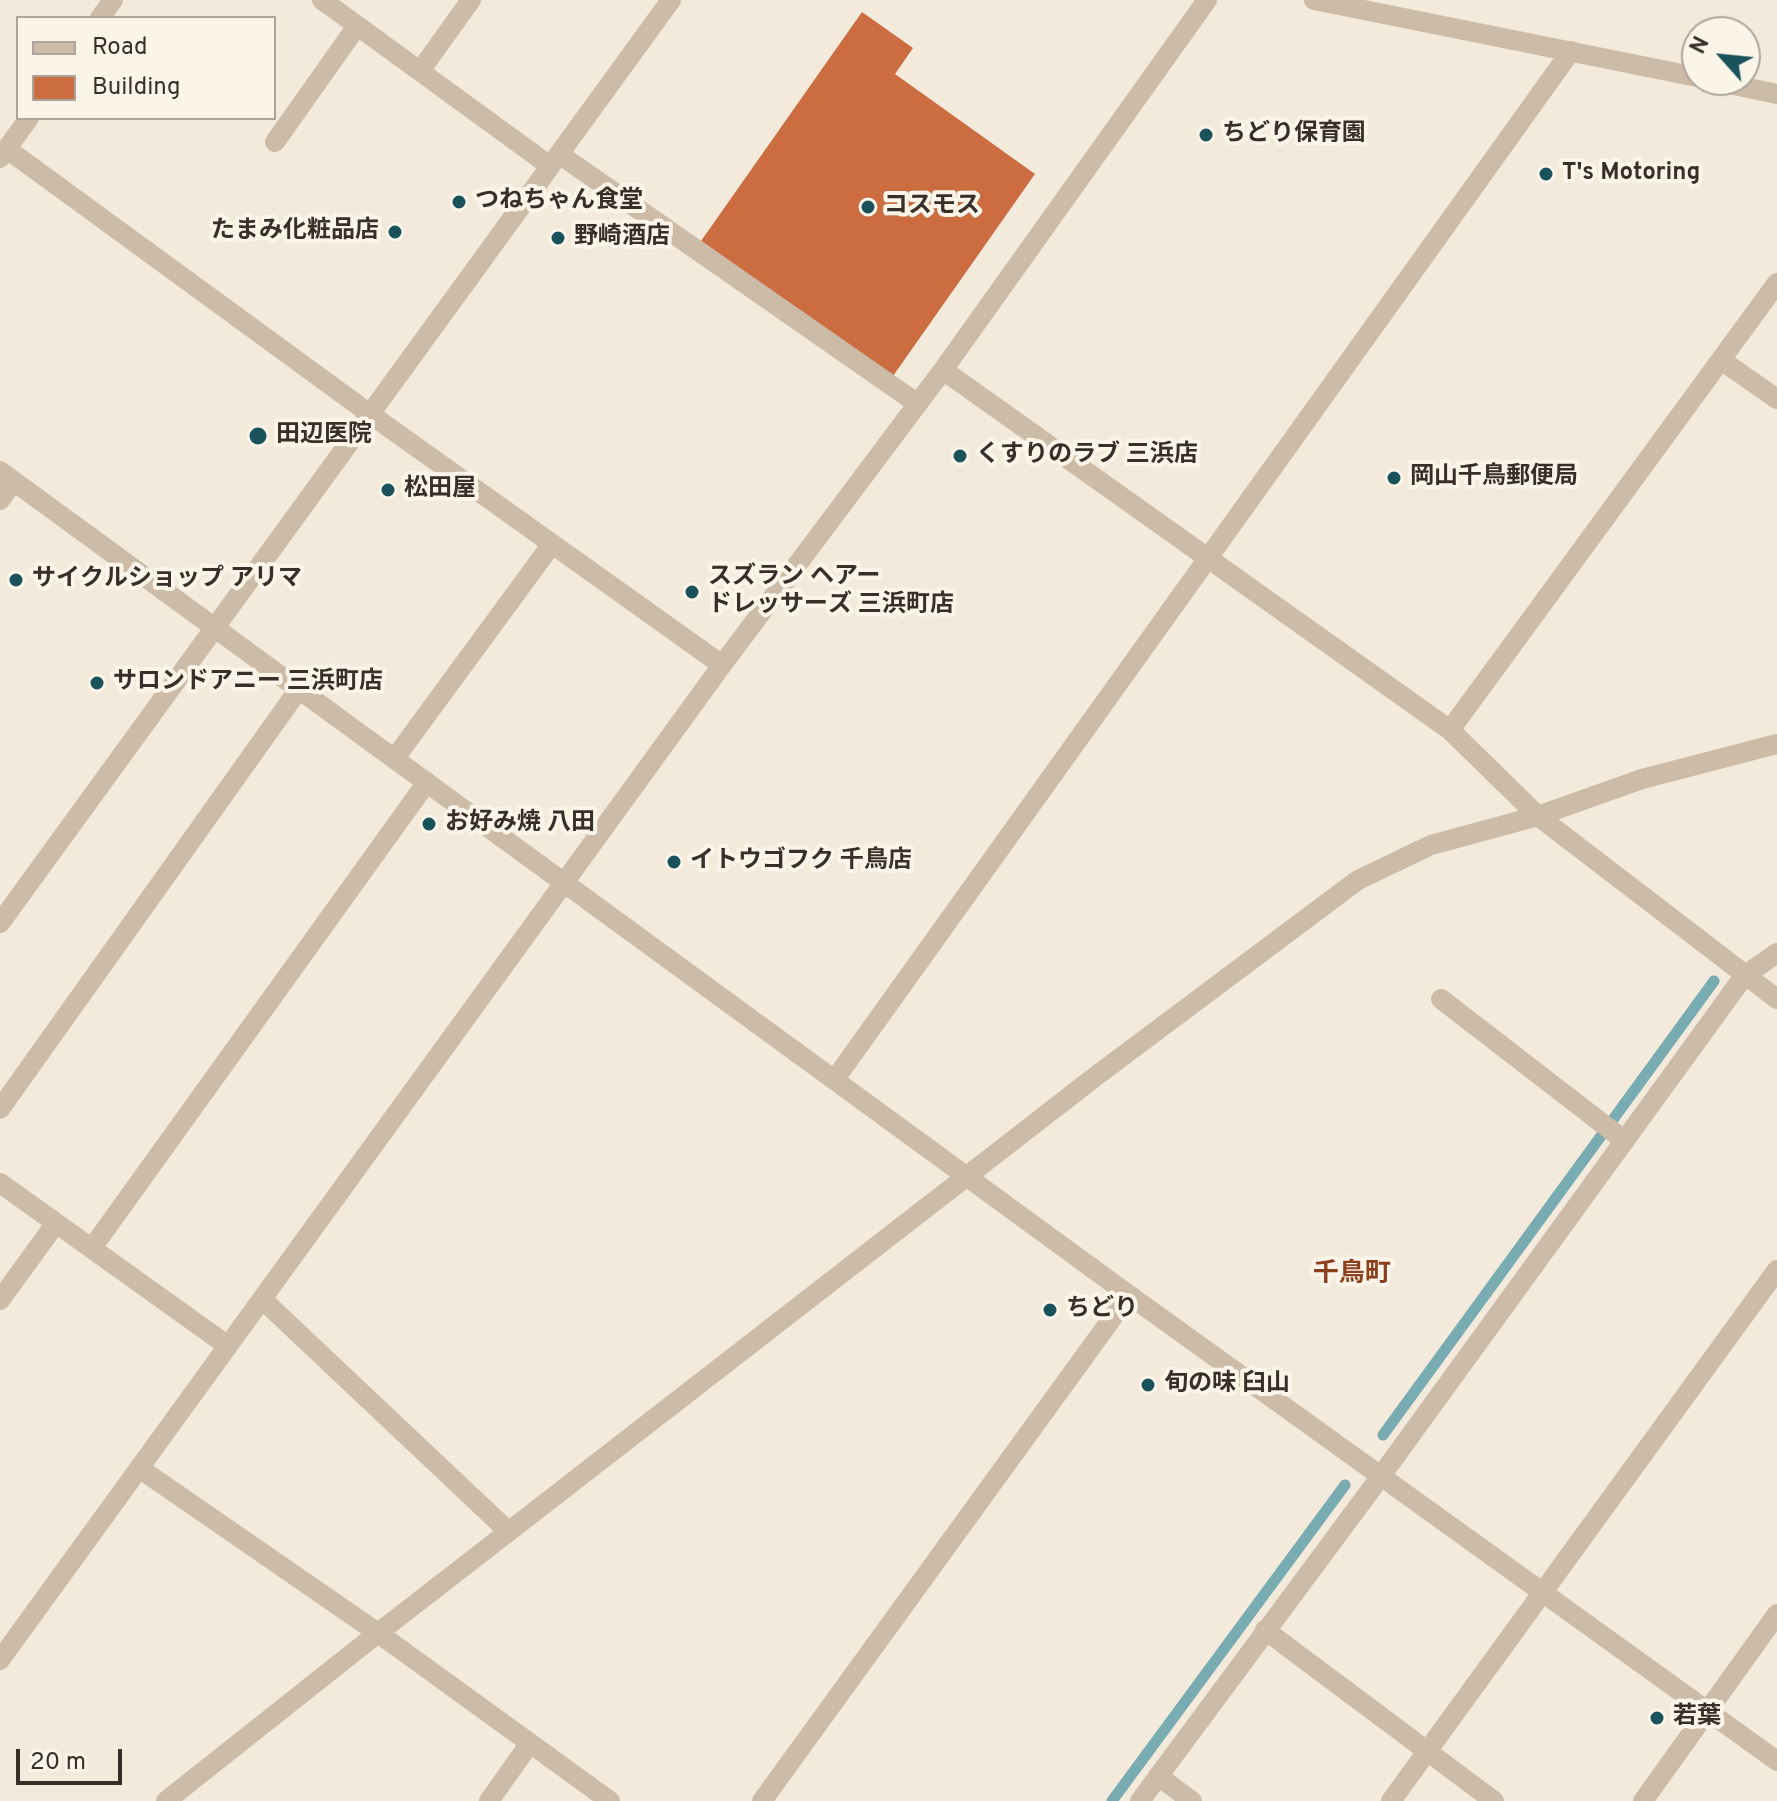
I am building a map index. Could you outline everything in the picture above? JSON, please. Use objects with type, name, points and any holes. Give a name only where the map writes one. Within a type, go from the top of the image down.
[{"type":"street","points":[[322,0],[420,71],[918,404]]},
{"type":"street","points":[[420,71],[471,0]]},
{"type":"street","points":[[0,923],[671,0]]},
{"type":"street","points":[[0,1660],[722,665],[943,370],[1207,0]]},
{"type":"street","points":[[1314,0],[1681,74]]},
{"type":"street","points":[[275,142],[357,26]]},
{"type":"street","points":[[835,1079],[1571,51]]},
{"type":"street","points":[[28,120],[3,154],[722,665]]},
{"type":"street","points":[[1450,730],[1777,283]]},
{"type":"street","points":[[1721,360],[1777,399]]},
{"type":"street","points":[[943,370],[1450,730],[1538,816],[1777,999]]},
{"type":"street","points":[[0,500],[7,476],[1129,1295],[1777,1761]]},
{"type":"street","points":[[395,758],[552,544]]},
{"type":"street","points":[[0,1109],[299,689]]},
{"type":"street","points":[[166,1801],[1096,1076],[1358,880],[1431,845],[1538,816],[1642,779],[1777,744]]},
{"type":"street","points":[[92,1248],[427,782]]},
{"type":"street","points":[[1140,1801],[1381,1476],[1613,1131],[1744,976],[1777,953]]},
{"type":"street","points":[[1441,999],[1613,1131]]},
{"type":"street","points":[[0,1183],[228,1346]]},
{"type":"street","points":[[0,1300],[56,1223]]},
{"type":"street","points":[[1391,1801],[1777,1270]]},
{"type":"street","points":[[762,1801],[1129,1295]]},
{"type":"street","points":[[262,1299],[509,1532]]},
{"type":"street","points":[[139,1468],[378,1633],[610,1801]]},
{"type":"street","points":[[1643,1801],[1777,1614]]},
{"type":"street","points":[[1265,1630],[1494,1801]]},
{"type":"street","points":[[489,1801],[530,1743]]},
{"type":"street","points":[[1158,1776],[1192,1801]]},
{"type":"building","name":"コスモス","points":[[862,12],[913,48],[895,74],[1035,174],[893,376],[701,241]]},
{"type":"waterway","points":[[1383,1435],[1714,981]]},
{"type":"waterway","points":[[1112,1801],[1345,1485]]},
{"type":"place","name":"ちどり保育園","points":[[1206,135]]},
{"type":"place","name":"T's Motoring","points":[[1546,174]]},
{"type":"place","name":"つねちゃん食堂","points":[[459,202]]},
{"type":"place","name":"コスモス","points":[[868,207]]},
{"type":"place","name":"たまみ化粧品店","points":[[395,232]]},
{"type":"place","name":"野崎酒店","points":[[558,238]]},
{"type":"place","name":"田辺医院","points":[[258,436]]},
{"type":"place","name":"くすりのラブ 三浜店","points":[[960,456]]},
{"type":"place","name":"岡山千鳥郵便局","points":[[1394,478]]},
{"type":"place","name":"松田屋","points":[[388,490]]},
{"type":"place","name":"サイクルショップ アリマ","points":[[16,580]]},
{"type":"place","name":"スズラン ヘアー ドレッサーズ 三浜町店","points":[[692,592]]},
{"type":"place","name":"サロンドアニー 三浜町店","points":[[97,683]]},
{"type":"place","name":"お好み焼 八田","points":[[429,824]]},
{"type":"place","name":"イトウゴフク 千鳥店","points":[[674,862]]},
{"type":"place","name":"ちどり","points":[[1050,1310]]},
{"type":"place","name":"旬の味 臼山","points":[[1148,1385]]},
{"type":"place","name":"若葉","points":[[1657,1718]]},
{"type":"district","name":"千鳥町","points":[[1352,1276]]}]
